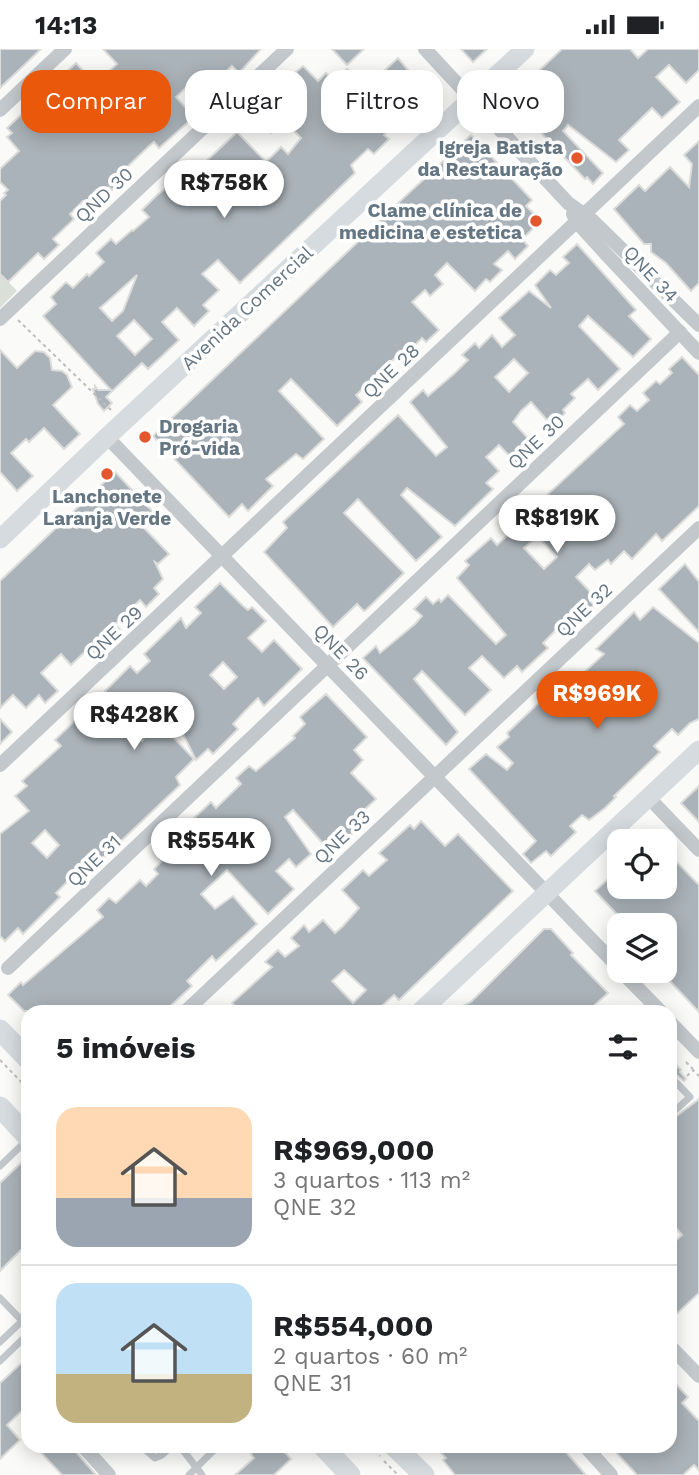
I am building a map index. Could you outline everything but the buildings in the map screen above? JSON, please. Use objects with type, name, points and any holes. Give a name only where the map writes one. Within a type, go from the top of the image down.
[{"type":"main road","name":"Avenida Comercial","points":[[503,70],[525,49]]},
{"type":"main road","name":"Avenida Comercial","points":[[0,539],[457,113]]},
{"type":"main road","points":[[428,1005],[548,895],[699,750]]},
{"type":"main road","points":[[0,1030],[21,1052]]},
{"type":"main road","points":[[0,1107],[21,1130]]},
{"type":"main road","points":[[329,1453],[349,1475]]},
{"type":"main road","points":[[401,1453],[424,1475]]},
{"type":"street","points":[[0,110],[65,49]]},
{"type":"street","name":"QND 30","points":[[4,315],[287,49]]},
{"type":"street","points":[[425,49],[457,83]]},
{"type":"street","name":"QNE 28","points":[[223,557],[699,106]]},
{"type":"street","points":[[503,133],[581,217]]},
{"type":"street","name":"QNE 34","points":[[581,217],[697,319]]},
{"type":"street","name":"QNE 34","points":[[581,217],[699,353]]},
{"type":"street","name":"QNE 30","points":[[327,666],[680,332]]},
{"type":"street","name":"QNE 26","points":[[107,437],[607,956]]},
{"type":"street","name":"QNE 32","points":[[434,776],[699,528]]},
{"type":"street","name":"QNE 29","points":[[0,765],[223,557]]},
{"type":"street","name":"QNE 31","points":[[8,968],[327,666]]},
{"type":"street","name":"QNE 33","points":[[192,1005],[434,776]]},
{"type":"street","points":[[648,797],[699,850]]},
{"type":"street","name":"QNE 26","points":[[633,983],[654,1005]]},
{"type":"street","points":[[677,1029],[699,1052]]},
{"type":"street","points":[[677,1353],[699,1376]]},
{"type":"street","points":[[89,1453],[109,1475]]},
{"type":"street","points":[[591,1453],[611,1475]]},
{"type":"lane","points":[[677,1083],[690,1097],[677,1109]]},
{"type":"lane","points":[[1,1164],[21,1145]]},
{"type":"lane","points":[[0,1298],[21,1320]]},
{"type":"lane","points":[[0,1342],[21,1327]]},
{"type":"lane","points":[[0,1361],[21,1341]]},
{"type":"lane","points":[[149,1453],[155,1458],[164,1453]]},
{"type":"lane","points":[[185,1453],[202,1475]]},
{"type":"lane","points":[[189,1475],[211,1453]]},
{"type":"path","points":[[4,315],[123,422]]},
{"type":"path","points":[[0,1060],[21,1082]]},
{"type":"path","points":[[686,1062],[699,1076]]},
{"type":"path","points":[[687,1076],[693,1070]]},
{"type":"shaded area","points":[[0,273],[17,291],[0,308]]},
{"type":"place","name":"Igreja Batista da Restauração","points":[[577,158]]},
{"type":"place","name":"Clame clínica de medicina e estetica","points":[[536,221]]},
{"type":"place","name":"Drogaria Pró-vida","points":[[145,437]]},
{"type":"place","name":"Lanchonete Laranja Verde","points":[[107,474]]}]
